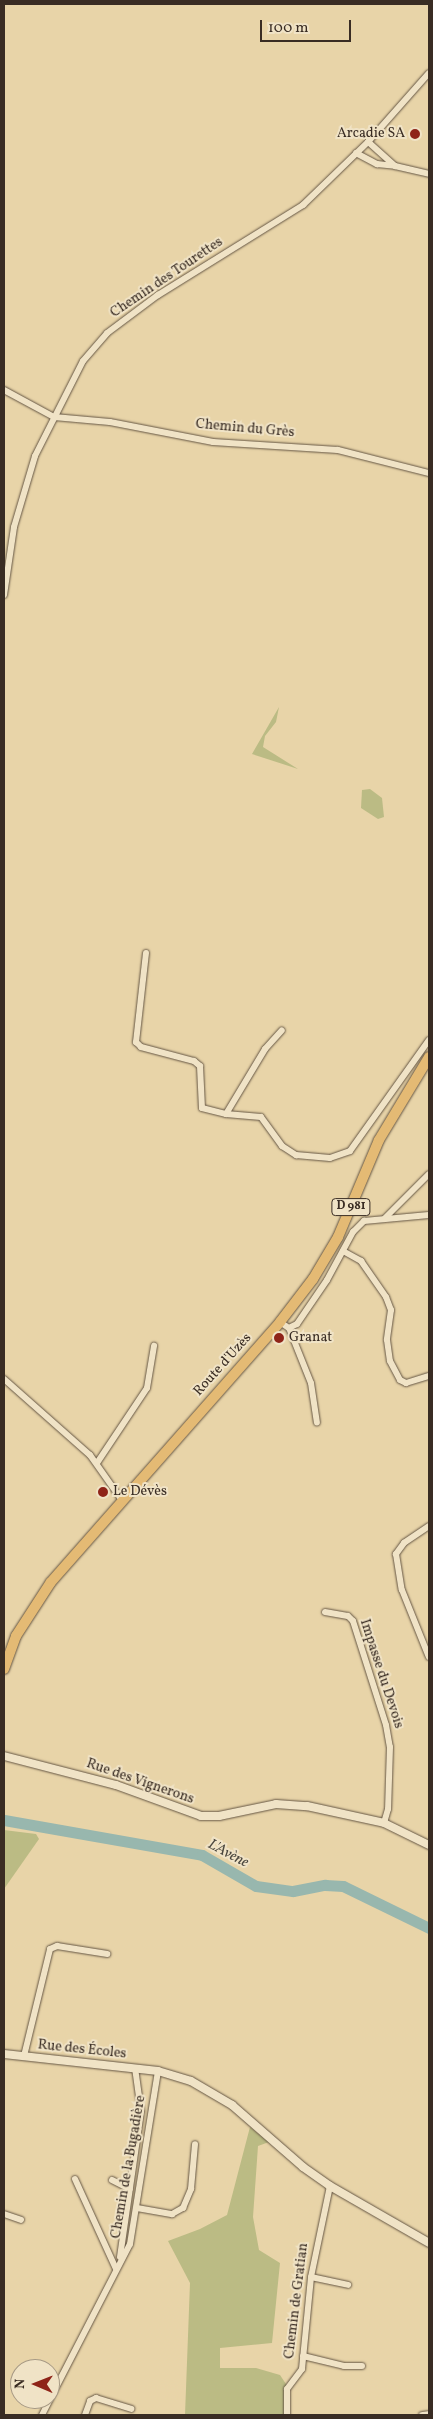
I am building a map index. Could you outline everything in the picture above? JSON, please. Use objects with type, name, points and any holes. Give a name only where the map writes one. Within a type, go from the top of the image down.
[{"type":"main road","name":"Route d'Uzès","points":[[4,1669],[16,1636],[48,1584],[121,1499],[284,1325],[326,1258],[380,1140],[429,1057]]},
{"type":"street","name":"Chemin des Tourettes","points":[[4,595],[14,527],[35,456],[84,361],[106,333],[158,295],[303,205],[368,142],[429,73]]},
{"type":"street","points":[[368,142],[395,166]]},
{"type":"street","points":[[356,153],[377,164],[429,174]]},
{"type":"street","name":"Chemin du Grès","points":[[4,390],[54,417],[110,422],[213,442],[338,450],[429,473]]},
{"type":"street","points":[[146,954],[135,1035],[136,1042],[141,1047],[194,1061],[200,1066],[199,1101],[206,1111],[261,1116],[282,1146],[296,1155],[337,1157],[354,1147],[429,1040]]},
{"type":"street","points":[[226,1114],[265,1049],[282,1030]]},
{"type":"street","points":[[385,1218],[429,1174]]},
{"type":"street","points":[[317,1423],[311,1383],[284,1325],[297,1324],[364,1221],[429,1214]]},
{"type":"street","points":[[344,1251],[361,1261],[386,1297],[392,1310],[387,1340],[390,1361],[400,1380],[406,1383],[429,1376]]},
{"type":"street","points":[[97,1463],[147,1388],[154,1346]]},
{"type":"street","points":[[4,1379],[97,1463],[121,1499]]},
{"type":"street","points":[[429,1526],[404,1543],[396,1554],[402,1590],[429,1657]]},
{"type":"street","name":"Impasse du Devois","points":[[325,1612],[348,1616],[353,1621],[386,1725],[390,1747],[388,1809],[384,1823]]},
{"type":"street","name":"Rue des Vignerons","points":[[4,1756],[14,1760],[90,1777],[201,1816],[219,1816],[264,1805],[293,1804],[384,1823],[429,1845]]},
{"type":"street","name":"Rue des Vignerons","points":[[4,1761],[14,1760]]},
{"type":"street","points":[[24,2056],[50,1949],[57,1946],[106,1954]]},
{"type":"street","name":"Rue des Écoles","points":[[4,2054],[158,2071],[191,2081],[232,2105],[303,2167],[330,2186],[429,2243]]},
{"type":"street","points":[[120,2261],[141,2111],[135,2068]]},
{"type":"street","name":"Chemin de la Bugadière","points":[[60,2379],[130,2244],[158,2071]]},
{"type":"street","points":[[137,2208],[172,2214],[183,2208],[191,2189],[195,2144]]},
{"type":"street","points":[[75,2179],[116,2269]]},
{"type":"street","points":[[112,2180],[130,2189]]},
{"type":"street","name":"Chemin de Gratian","points":[[286,2415],[287,2390],[302,2369],[311,2277],[330,2186]]},
{"type":"street","points":[[4,2214],[22,2220]]},
{"type":"street","points":[[311,2277],[348,2285]]},
{"type":"street","points":[[303,2356],[344,2366],[362,2366]]},
{"type":"street","points":[[85,2415],[90,2401],[96,2398],[131,2409]]},
{"type":"street","points":[[422,2415],[429,2414]]},
{"type":"green space","points":[[279,707],[276,722],[265,736],[263,747],[298,769],[252,754]]},
{"type":"green space","points":[[370,789],[382,798],[384,817],[378,819],[361,808],[362,790]]},
{"type":"green space","points":[[4,1830],[36,1834],[39,1839],[4,1889]]},
{"type":"green space","points":[[250,2127],[269,2142],[258,2146],[253,2217],[259,2250],[280,2263],[272,2343],[220,2348],[220,2368],[256,2368],[280,2375],[286,2384],[285,2415],[185,2415],[190,2283],[168,2241],[200,2229],[227,2215]]},
{"type":"waterway","name":"L'Avène","points":[[4,1820],[202,1855],[256,1886],[293,1891],[325,1885],[343,1886],[429,1928]]},
{"type":"place","name":"Arcadie SA","points":[[415,134]]},
{"type":"place","name":"Granat","points":[[279,1338]]},
{"type":"place","name":"Le Dévès","points":[[103,1492]]}]
